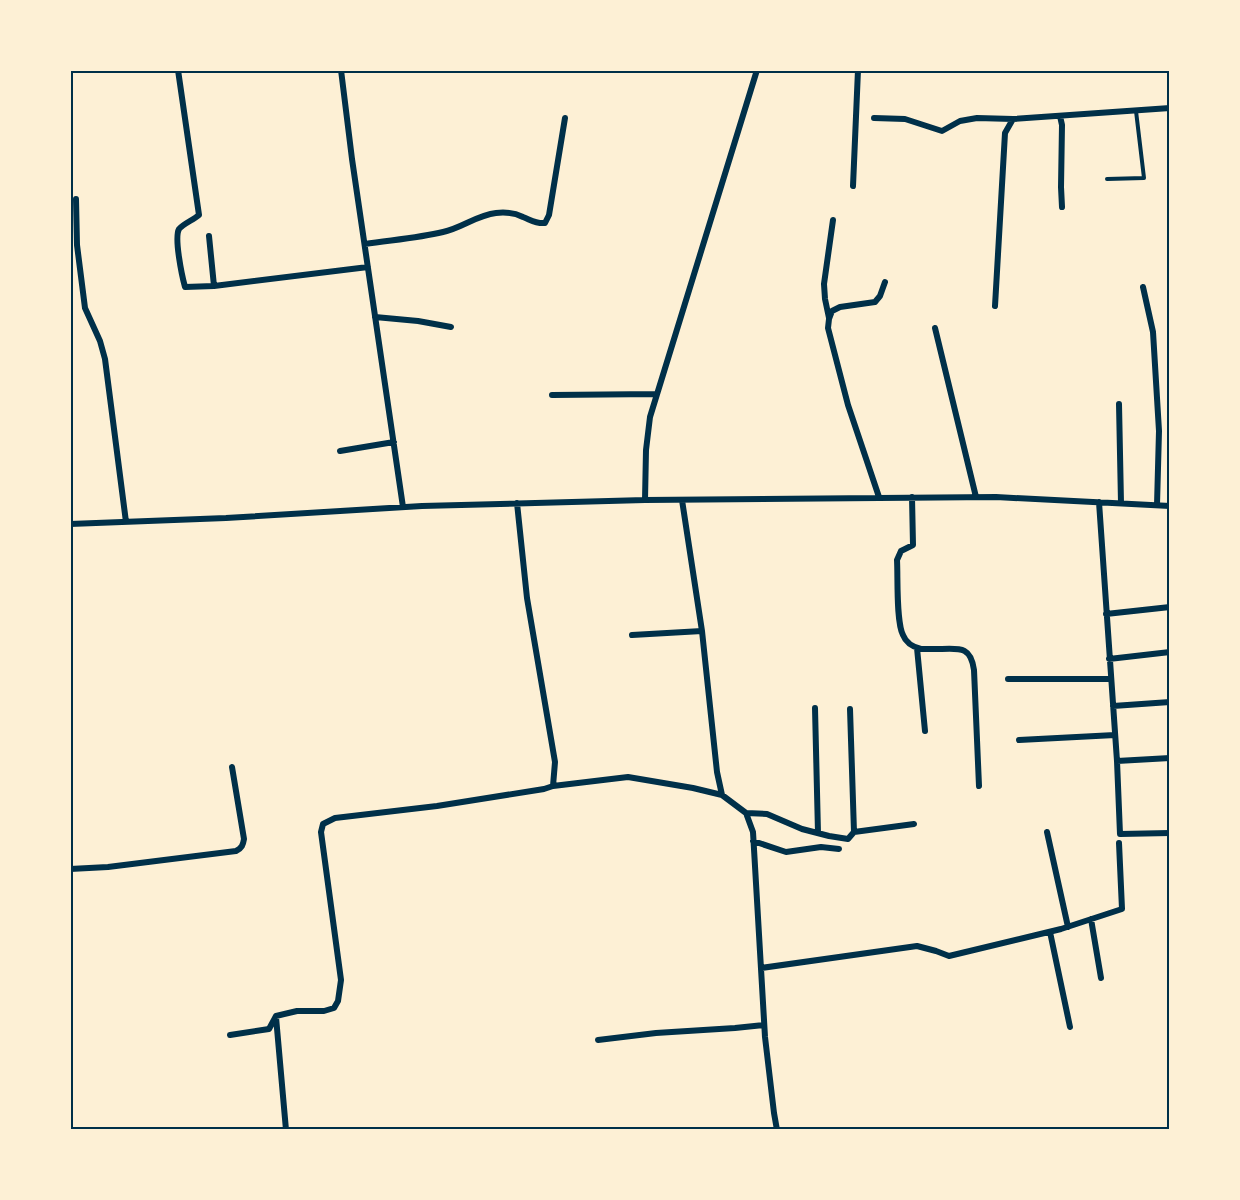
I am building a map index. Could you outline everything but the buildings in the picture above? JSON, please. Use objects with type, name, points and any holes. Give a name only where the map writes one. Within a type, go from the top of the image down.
[{"type":"street","points":[[178,70],[199,215],[177,232],[185,287],[214,286],[368,267]]},
{"type":"street","points":[[341,70],[403,507]]},
{"type":"street","points":[[645,500],[646,450],[650,417],[757,70]]},
{"type":"street","points":[[853,186],[858,70]]},
{"type":"street","points":[[874,118],[905,119],[942,131],[960,121],[977,118],[1013,119],[1170,108]]},
{"type":"street","points":[[1060,116],[1062,207]]},
{"type":"street","points":[[365,244],[455,229],[470,220],[496,213],[515,214],[534,222],[545,223],[549,214],[565,118]]},
{"type":"street","points":[[995,306],[1005,133],[1013,119]]},
{"type":"street","points":[[76,199],[77,245],[85,308],[100,341],[105,359],[126,522]]},
{"type":"street","points":[[829,319],[825,284],[833,219]]},
{"type":"street","points":[[209,236],[214,286]]},
{"type":"street","points":[[879,498],[828,328],[832,311],[840,307],[874,302],[880,297],[885,282]]},
{"type":"street","points":[[1143,287],[1154,332],[1159,431],[1157,505]]},
{"type":"street","points":[[375,317],[452,327]]},
{"type":"street","points":[[935,328],[976,497]]},
{"type":"street","points":[[552,395],[657,394]]},
{"type":"street","points":[[1119,404],[1121,503]]},
{"type":"street","points":[[340,451],[394,442]]},
{"type":"street","points":[[912,497],[913,545],[902,551],[897,560],[900,626],[905,639],[917,648],[959,649],[968,653],[972,658],[980,786]]},
{"type":"street","points":[[70,524],[403,507],[645,500],[976,497],[1170,506]]},
{"type":"street","points":[[682,500],[702,631],[717,772],[722,795]]},
{"type":"street","points":[[1099,502],[1117,761],[1119,834],[1170,833]]},
{"type":"street","points":[[517,503],[527,598],[555,762],[553,786]]},
{"type":"street","points":[[1106,614],[1170,607]]},
{"type":"street","points":[[632,634],[702,631]]},
{"type":"street","points":[[917,648],[925,731]]},
{"type":"street","points":[[1109,659],[1170,652]]},
{"type":"street","points":[[1008,679],[1111,679]]},
{"type":"street","points":[[1113,706],[1170,702]]},
{"type":"street","points":[[815,708],[818,833]]},
{"type":"street","points":[[850,709],[854,832]]},
{"type":"street","points":[[1018,740],[1115,735]]},
{"type":"street","points":[[1117,761],[1170,758]]},
{"type":"street","points":[[70,869],[108,867],[239,849],[244,838],[232,767]]},
{"type":"street","points":[[230,1035],[268,1029],[276,1016],[297,1011],[324,1011],[334,1008],[338,1001],[341,980],[321,832],[323,824],[335,818],[437,806],[553,786],[628,777],[693,788],[722,795],[746,813],[751,825],[764,1025],[777,1130]]},
{"type":"street","points":[[746,813],[768,814],[802,829],[848,839],[854,832],[914,824]]},
{"type":"street","points":[[1047,832],[1068,927]]},
{"type":"street","points":[[753,841],[786,852],[821,847],[839,849]]},
{"type":"street","points":[[761,968],[917,946],[949,956],[1050,932],[1122,909],[1119,843]]},
{"type":"street","points":[[1091,919],[1101,978]]},
{"type":"street","points":[[1050,932],[1070,1027]]},
{"type":"street","points":[[276,1016],[286,1130]]},
{"type":"street","points":[[598,1040],[764,1025]]},
{"type":"lane","points":[[1107,179],[1144,178],[1136,110]]}]
